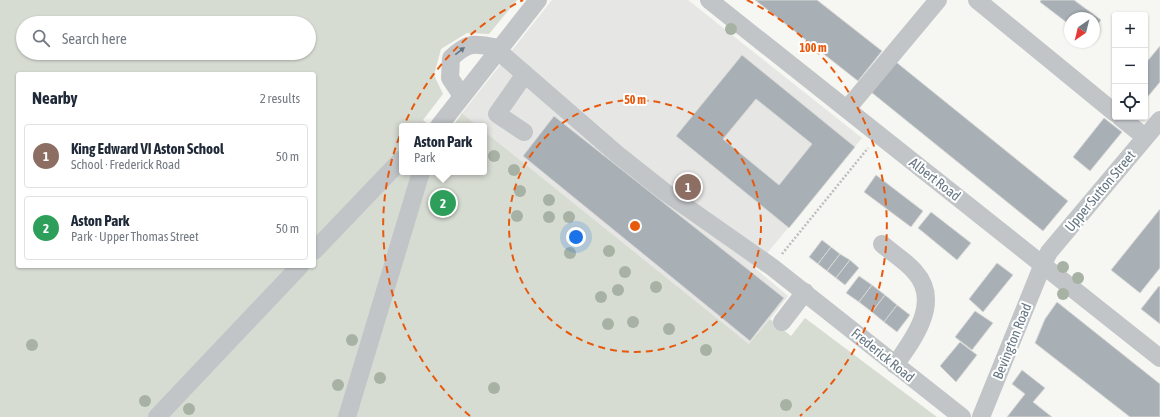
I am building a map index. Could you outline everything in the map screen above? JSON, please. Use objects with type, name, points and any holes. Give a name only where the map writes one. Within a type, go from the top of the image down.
[{"type":"street","points":[[440,123],[538,0]]},
{"type":"street","name":"Albert Road","points":[[709,0],[1160,358]]},
{"type":"street","points":[[847,109],[938,0]]},
{"type":"street","points":[[977,0],[1112,111]]},
{"type":"street","points":[[462,96],[450,78],[451,58],[462,48],[474,44],[498,49]]},
{"type":"street","name":"Frederick Road","points":[[498,49],[617,154],[665,192],[772,267],[962,417]]},
{"type":"street","points":[[524,132],[497,114],[525,74]]},
{"type":"street","points":[[1124,120],[1145,137]]},
{"type":"street","name":"Upper Sutton Street","points":[[1043,264],[1050,252],[1160,120]]},
{"type":"street","points":[[316,249],[399,162]]},
{"type":"street","points":[[347,417],[420,175]]},
{"type":"street","points":[[882,244],[915,272],[923,285],[926,295],[923,320],[913,340],[895,365]]},
{"type":"street","name":"Bevington Road","points":[[981,417],[1043,264]]},
{"type":"street","points":[[157,417],[298,268]]},
{"type":"street","points":[[782,322],[804,292]]},
{"type":"path","points":[[772,267],[879,135]]},
{"type":"shaded area","points":[[0,0],[517,0],[489,34],[467,33],[441,49],[434,75],[443,94],[423,120],[426,123],[399,123],[399,175],[487,175],[487,133],[749,344],[770,319],[791,336],[805,318],[937,417],[0,417]]},
{"type":"shaded area","points":[[552,0],[688,0],[862,138],[755,268],[788,296],[750,345],[487,133],[487,123],[474,123],[462,113]]},
{"type":"shaded area","points":[[462,113],[474,123],[455,123]]},
{"type":"building","points":[[755,0],[817,0],[882,51],[858,81]]},
{"type":"building","points":[[1041,0],[1074,0],[1090,12],[1064,12],[1064,20],[1040,2]]},
{"type":"building","points":[[1160,46],[1160,82],[1148,96],[1148,84],[1148,60]]},
{"type":"building","points":[[742,55],[855,147],[789,228],[676,136]],"holes":[[[756,99],[812,144],[779,185],[723,139]]]},
{"type":"building","points":[[896,62],[1068,201],[1043,231],[871,92]]},
{"type":"building","points":[[554,116],[784,298],[750,341],[523,156]]},
{"type":"building","points":[[1104,118],[1122,132],[1090,171],[1073,157]]},
{"type":"building","points":[[876,175],[923,211],[911,227],[864,192]]},
{"type":"building","points":[[1160,209],[1160,268],[1140,293],[1111,270]]},
{"type":"building","points":[[931,212],[971,243],[957,260],[918,228]]},
{"type":"building","points":[[822,240],[831,247],[818,264],[809,257]]},
{"type":"building","points":[[831,247],[840,254],[827,271],[818,264]]},
{"type":"building","points":[[840,254],[850,260],[836,278],[827,271]]},
{"type":"building","points":[[850,260],[859,268],[845,285],[836,278]]},
{"type":"building","points":[[997,263],[1013,275],[983,312],[969,299]]},
{"type":"building","points":[[859,276],[872,285],[859,302],[846,293]]},
{"type":"building","points":[[872,285],[885,295],[872,312],[859,302]]},
{"type":"building","points":[[1159,286],[1160,287],[1160,324],[1141,309]]},
{"type":"building","points":[[885,295],[897,305],[884,322],[872,312]]},
{"type":"building","points":[[1057,302],[1160,384],[1160,417],[1130,417],[1035,343],[1045,319]]},
{"type":"building","points":[[897,305],[910,315],[897,332],[884,322]]},
{"type":"building","points":[[975,311],[993,323],[972,350],[955,337]]},
{"type":"building","points":[[960,342],[977,355],[956,382],[940,366]]},
{"type":"building","points":[[1022,370],[1045,388],[1033,402],[1052,417],[1007,417],[1025,394],[1012,384]]},
{"type":"place","name":"King Edward VI Aston School","points":[[688,187]]},
{"type":"place","name":"Aston Park","points":[[443,203]]}]
